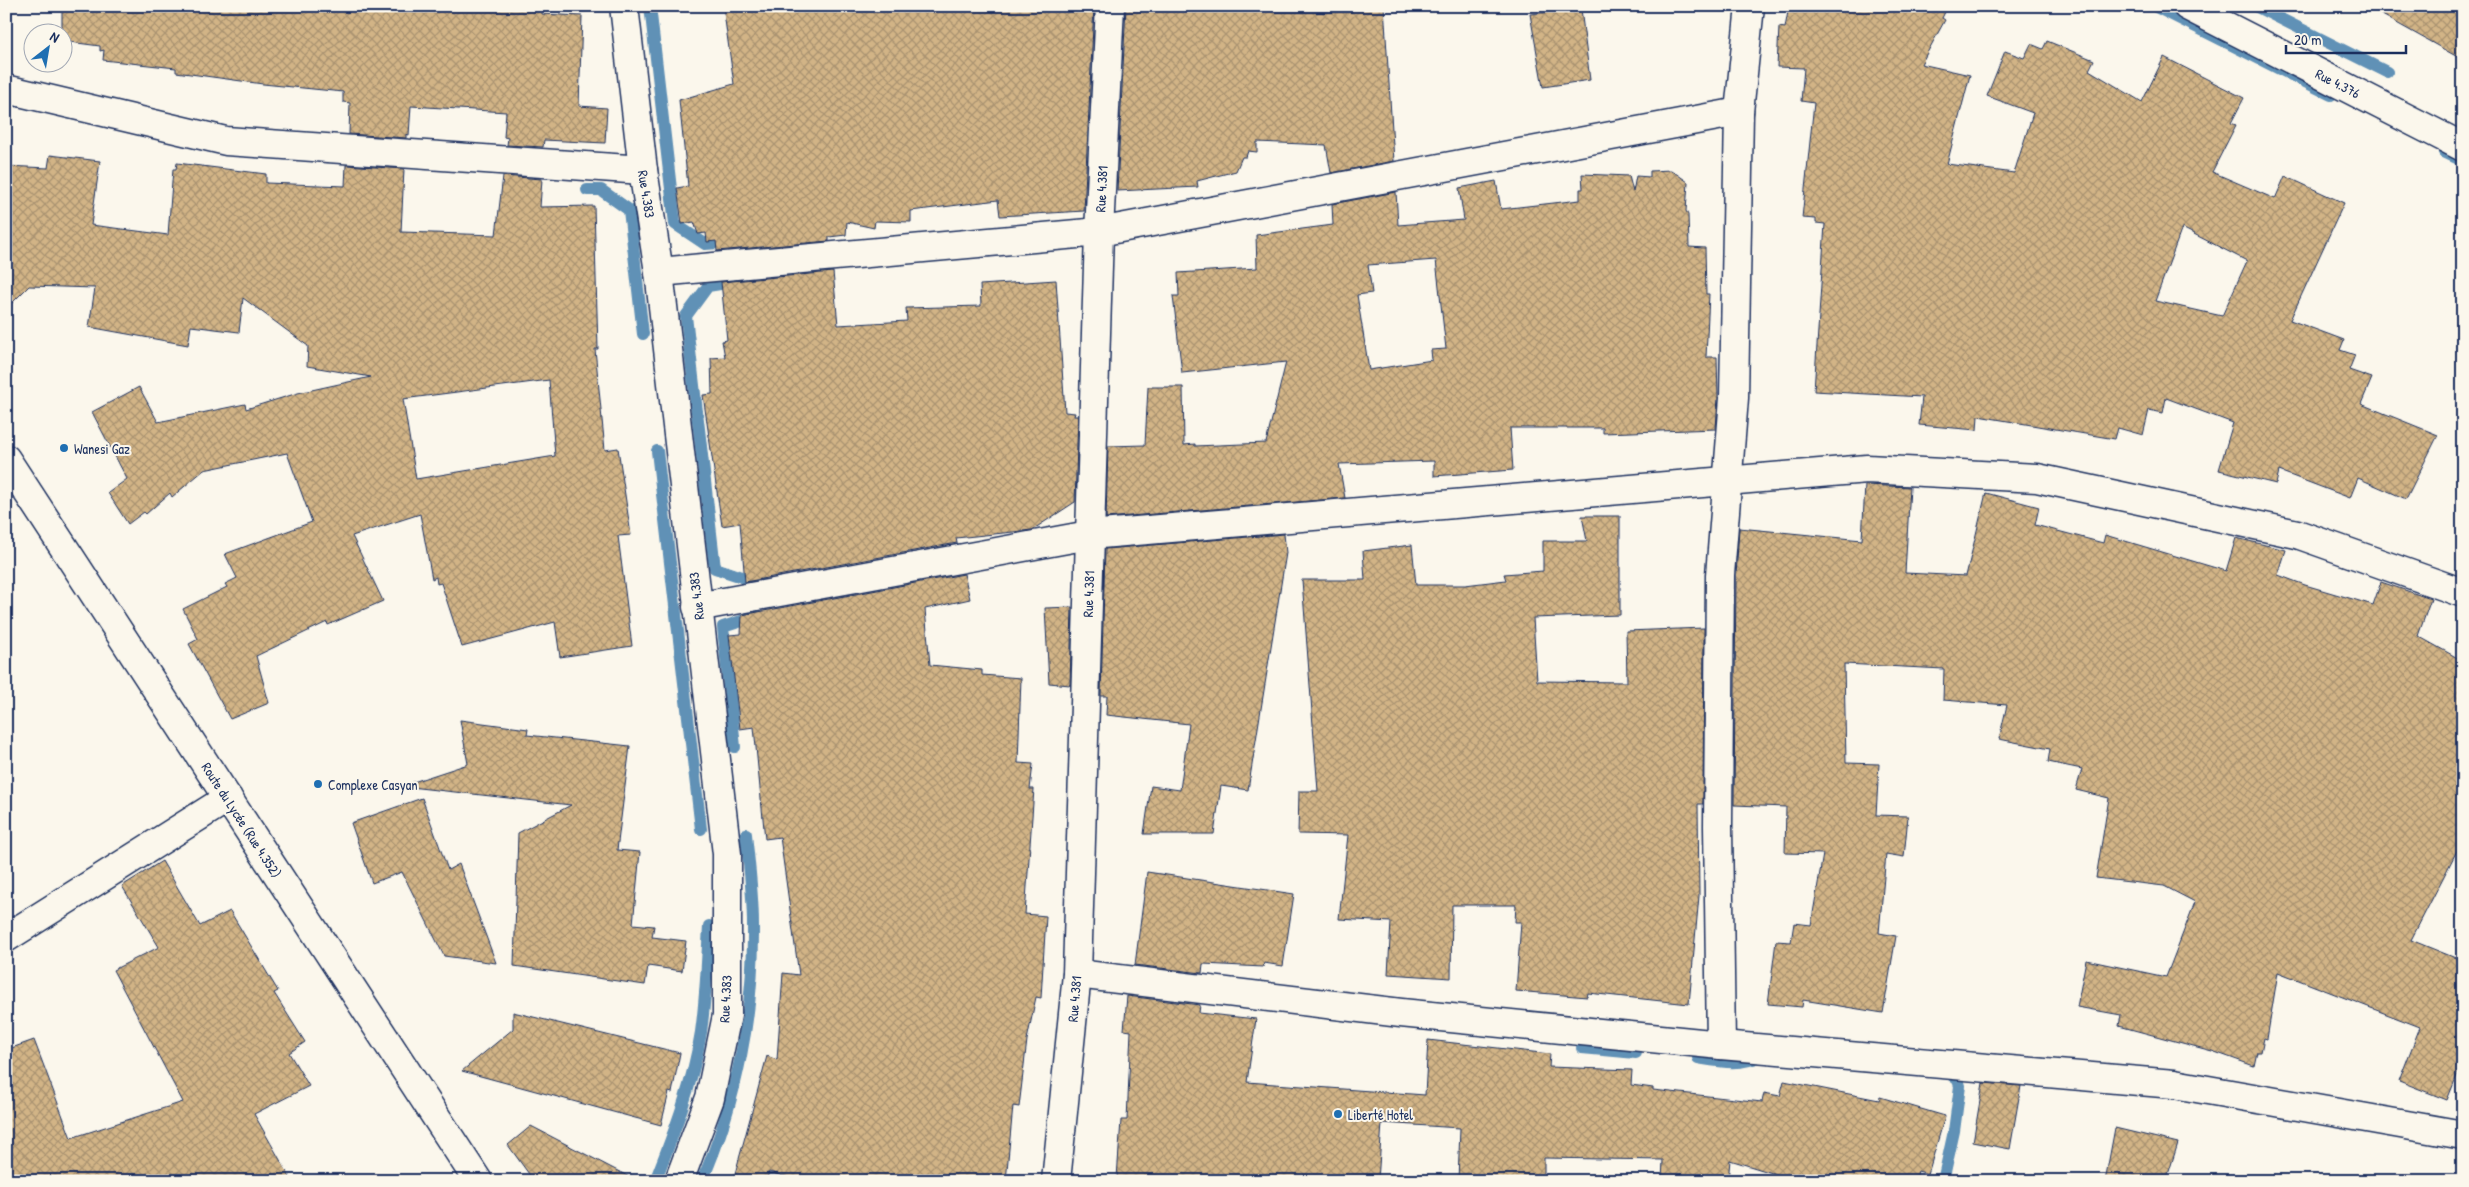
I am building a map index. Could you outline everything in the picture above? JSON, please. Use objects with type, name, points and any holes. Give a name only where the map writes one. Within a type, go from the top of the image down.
[{"type":"street","name":"Rue 4.383","points":[[624,6],[643,170],[659,272],[727,854],[727,1015],[710,1098],[679,1181]]},
{"type":"street","name":"Rue 4.381","points":[[1056,1181],[1077,974],[1099,232],[1110,6]]},
{"type":"street","points":[[1721,1044],[1718,826],[1720,574],[1734,398],[1738,112],[1750,6]]},
{"type":"street","name":"Rue 4.376","points":[[2186,6],[2463,146]]},
{"type":"street","points":[[6,89],[226,141],[643,170]]},
{"type":"street","points":[[659,272],[1099,232],[1738,112]]},
{"type":"street","name":"Route du Lycée (Rue 4.352)","points":[[6,459],[478,1181]]},
{"type":"street","points":[[697,607],[1089,535],[1867,469],[2037,478],[2297,534],[2463,593]]},
{"type":"street","points":[[6,938],[228,798]]},
{"type":"street","points":[[1077,974],[1401,1013],[1721,1044],[2174,1084],[2463,1135]]},
{"type":"building","points":[[62,6],[542,6],[542,14],[582,16],[579,106],[607,108],[605,143],[544,140],[543,147],[507,145],[508,138],[504,137],[506,112],[411,106],[409,135],[406,134],[406,138],[349,134],[350,103],[343,102],[343,92],[263,84],[176,72],[176,68],[103,60],[104,50],[100,51],[100,46],[72,42],[72,22],[62,22]]},
{"type":"building","points":[[723,6],[1094,6],[1084,211],[1000,216],[998,200],[911,211],[911,222],[875,221],[874,228],[847,222],[846,235],[829,237],[829,241],[717,251],[716,241],[707,242],[706,233],[698,234],[694,222],[682,224],[677,188],[688,186],[679,100],[734,84]]},
{"type":"building","points":[[1126,6],[1276,6],[1275,12],[1352,12],[1352,6],[1384,6],[1394,161],[1331,173],[1326,145],[1257,142],[1257,152],[1248,151],[1246,157],[1242,157],[1236,171],[1197,181],[1198,187],[1117,191]]},
{"type":"building","points":[[1789,6],[1948,6],[1942,18],[1945,20],[1921,64],[1970,75],[1947,164],[2014,173],[2033,113],[1987,96],[2005,51],[2024,58],[2031,44],[2043,49],[2047,41],[2094,60],[2089,70],[2142,102],[2164,57],[2244,98],[2231,123],[2236,125],[2212,172],[2275,199],[2285,176],[2344,203],[2290,320],[2344,340],[2340,350],[2355,355],[2349,370],[2372,378],[2361,404],[2438,435],[2406,499],[2358,478],[2350,498],[2279,471],[2276,484],[2219,470],[2233,423],[2166,398],[2163,413],[2149,410],[2143,435],[2118,428],[2115,439],[1978,416],[1977,430],[1919,425],[1922,397],[1814,391],[1825,224],[1816,223],[1816,219],[1802,218],[1814,103],[1801,101],[1804,68],[1777,67],[1779,27],[1785,28]],"holes":[[[2182,228],[2247,261],[2222,316],[2155,301]]]},
{"type":"building","points":[[2366,6],[2463,6],[2463,60]]},
{"type":"building","points":[[1581,9],[1590,80],[1543,87],[1530,14]]},
{"type":"building","points":[[50,155],[100,161],[91,225],[168,235],[173,169],[176,169],[177,163],[266,174],[266,183],[345,186],[346,165],[404,169],[401,232],[496,235],[503,176],[542,179],[540,207],[594,206],[598,349],[595,349],[605,450],[618,448],[631,535],[618,536],[632,646],[560,657],[555,622],[462,647],[441,583],[437,584],[436,577],[432,579],[420,514],[352,536],[383,601],[328,625],[327,622],[256,656],[269,703],[230,719],[189,644],[198,639],[183,609],[227,587],[225,584],[237,578],[225,554],[312,522],[287,453],[204,470],[172,497],[170,493],[146,514],[144,512],[128,524],[108,493],[127,479],[92,412],[139,387],[158,422],[245,404],[246,409],[298,393],[371,377],[307,366],[308,346],[243,298],[239,332],[191,326],[188,345],[89,327],[95,288],[29,286],[6,309],[6,166],[48,168]],"holes":[[[549,380],[555,456],[416,479],[403,399]]]},
{"type":"building","points":[[1671,170],[1688,182],[1686,211],[1688,215],[1689,247],[1705,248],[1706,294],[1709,294],[1706,357],[1717,357],[1718,397],[1716,429],[1603,433],[1603,428],[1510,428],[1513,470],[1434,476],[1434,461],[1339,464],[1345,498],[1106,518],[1108,446],[1145,445],[1148,387],[1183,387],[1184,445],[1266,443],[1286,362],[1182,373],[1173,296],[1179,296],[1178,273],[1257,268],[1256,235],[1333,225],[1332,204],[1396,192],[1398,225],[1464,220],[1459,188],[1496,181],[1501,209],[1580,200],[1580,189],[1583,189],[1582,174],[1629,176],[1633,192],[1636,176],[1650,177],[1650,171]],"holes":[[[1436,260],[1446,349],[1431,350],[1432,360],[1369,370],[1357,295],[1372,293],[1368,265]]]},
{"type":"building","points":[[833,272],[838,325],[907,321],[906,308],[981,306],[980,285],[1056,280],[1065,412],[1075,413],[1074,416],[1078,416],[1075,502],[1032,530],[956,538],[957,543],[745,582],[740,523],[722,526],[703,395],[712,394],[711,358],[725,357],[722,341],[727,340],[721,282]]},
{"type":"building","points":[[1865,485],[1910,487],[1905,573],[1966,576],[1986,493],[2039,507],[2035,525],[2103,543],[2105,535],[2226,571],[2236,538],[2286,550],[2278,575],[2305,585],[2373,605],[2381,582],[2431,599],[2418,636],[2463,661],[2463,839],[2411,940],[2463,961],[2463,1061],[2447,1100],[2399,1081],[2420,1027],[2278,972],[2267,1039],[2264,1038],[2261,1052],[2257,1052],[2254,1066],[2212,1051],[2119,1026],[2121,1015],[2077,1007],[2086,960],[2166,977],[2195,902],[2164,886],[2096,878],[2109,798],[2076,790],[2082,769],[2048,762],[2050,749],[1999,739],[2007,705],[1943,700],[1944,669],[1844,664],[1846,763],[1879,764],[1876,815],[1908,816],[1904,857],[1886,854],[1879,933],[1896,936],[1883,1013],[1803,1000],[1802,1007],[1768,1004],[1776,941],[1791,942],[1794,923],[1811,925],[1823,854],[1785,853],[1786,807],[1734,805],[1736,576],[1739,528],[1862,540]]},
{"type":"building","points":[[1582,516],[1620,516],[1620,615],[1533,618],[1537,681],[1627,682],[1626,631],[1704,628],[1703,804],[1698,804],[1699,896],[1689,1004],[1588,993],[1587,997],[1516,991],[1521,922],[1515,922],[1516,905],[1452,905],[1451,978],[1388,974],[1391,922],[1339,919],[1348,835],[1298,834],[1299,791],[1318,791],[1302,580],[1365,580],[1363,551],[1412,545],[1416,585],[1465,585],[1506,580],[1504,574],[1543,571],[1543,541],[1587,541]]},
{"type":"building","points":[[1284,534],[1286,553],[1248,790],[1221,786],[1214,834],[1144,834],[1151,786],[1180,790],[1189,724],[1106,715],[1107,696],[1101,696],[1105,549]]},
{"type":"building","points":[[964,574],[970,599],[925,609],[930,665],[982,670],[982,675],[1021,678],[1018,763],[1033,764],[1030,789],[1034,789],[1025,914],[1046,916],[1041,998],[1036,997],[1027,1040],[1019,1107],[1013,1106],[1006,1181],[802,1181],[769,1172],[766,1181],[733,1181],[767,1056],[777,1060],[783,973],[799,975],[780,837],[765,839],[754,727],[740,729],[729,635],[741,634],[742,615]]},
{"type":"building","points":[[1072,607],[1070,685],[1049,683],[1045,608]]},
{"type":"building","points":[[460,720],[528,729],[527,735],[630,746],[617,850],[640,852],[633,924],[654,926],[652,937],[686,941],[682,971],[648,966],[645,985],[514,966],[518,833],[571,805],[401,786],[468,764]]},
{"type":"building","points":[[422,798],[448,870],[459,864],[496,963],[444,956],[402,872],[372,883],[351,823]]},
{"type":"building","points":[[162,861],[200,926],[230,911],[278,991],[274,993],[305,1042],[289,1053],[309,1086],[254,1114],[292,1181],[6,1181],[6,1050],[34,1040],[71,1138],[183,1102],[113,970],[159,947],[122,886]]},
{"type":"building","points":[[1147,872],[1294,894],[1283,966],[1264,963],[1263,967],[1203,964],[1202,973],[1135,965]]},
{"type":"building","points":[[1127,996],[1200,1005],[1199,1013],[1256,1019],[1247,1082],[1425,1095],[1428,1040],[1550,1054],[1549,1067],[1632,1070],[1631,1085],[1653,1088],[1653,1090],[1762,1102],[1764,1093],[1780,1096],[1784,1081],[1879,1100],[1880,1097],[1945,1116],[1928,1174],[1918,1171],[1915,1181],[1798,1181],[1730,1160],[1728,1181],[1662,1181],[1663,1160],[1544,1158],[1544,1181],[1458,1181],[1460,1128],[1382,1123],[1378,1181],[1149,1181],[1117,1178],[1121,1120],[1127,1120],[1131,1031],[1124,1030]]},
{"type":"building","points":[[513,1012],[680,1053],[672,1093],[669,1092],[661,1125],[462,1071],[513,1029]]},
{"type":"building","points":[[1983,1083],[2021,1086],[2010,1149],[1973,1142]]},
{"type":"building","points":[[531,1126],[637,1181],[534,1181],[508,1145]]},
{"type":"building","points":[[2115,1128],[2178,1143],[2166,1181],[2105,1181]]},
{"type":"waterway","points":[[650,6],[675,224],[705,244],[732,242]]},
{"type":"waterway","points":[[2154,6],[2331,95]]},
{"type":"waterway","points":[[2255,6],[2387,72]]},
{"type":"waterway","points":[[2444,152],[2463,161]]},
{"type":"waterway","points":[[587,190],[601,190],[629,210],[643,334]]},
{"type":"waterway","points":[[738,281],[708,286],[686,316],[715,568],[742,577],[760,576]]},
{"type":"waterway","points":[[657,451],[701,829]]},
{"type":"waterway","points":[[735,747],[723,627],[757,616]]},
{"type":"waterway","points":[[702,1181],[714,1151],[734,1088],[747,1023],[753,958],[753,925],[752,890],[746,834]]},
{"type":"waterway","points":[[655,1181],[682,1108],[698,1051],[704,1005],[709,926]]},
{"type":"waterway","points":[[1582,1048],[1636,1053]]},
{"type":"waterway","points":[[1698,1058],[1723,1062],[1739,1062],[1763,1055]]},
{"type":"waterway","points":[[1943,1181],[1954,1131],[1960,1086],[1958,1080],[1945,1070]]},
{"type":"place","name":"Wanesi Gaz","points":[[64,448]]},
{"type":"place","name":"Complexe Casyan","points":[[318,784]]},
{"type":"place","name":"Liberté Hotel","points":[[1338,1114]]}]
